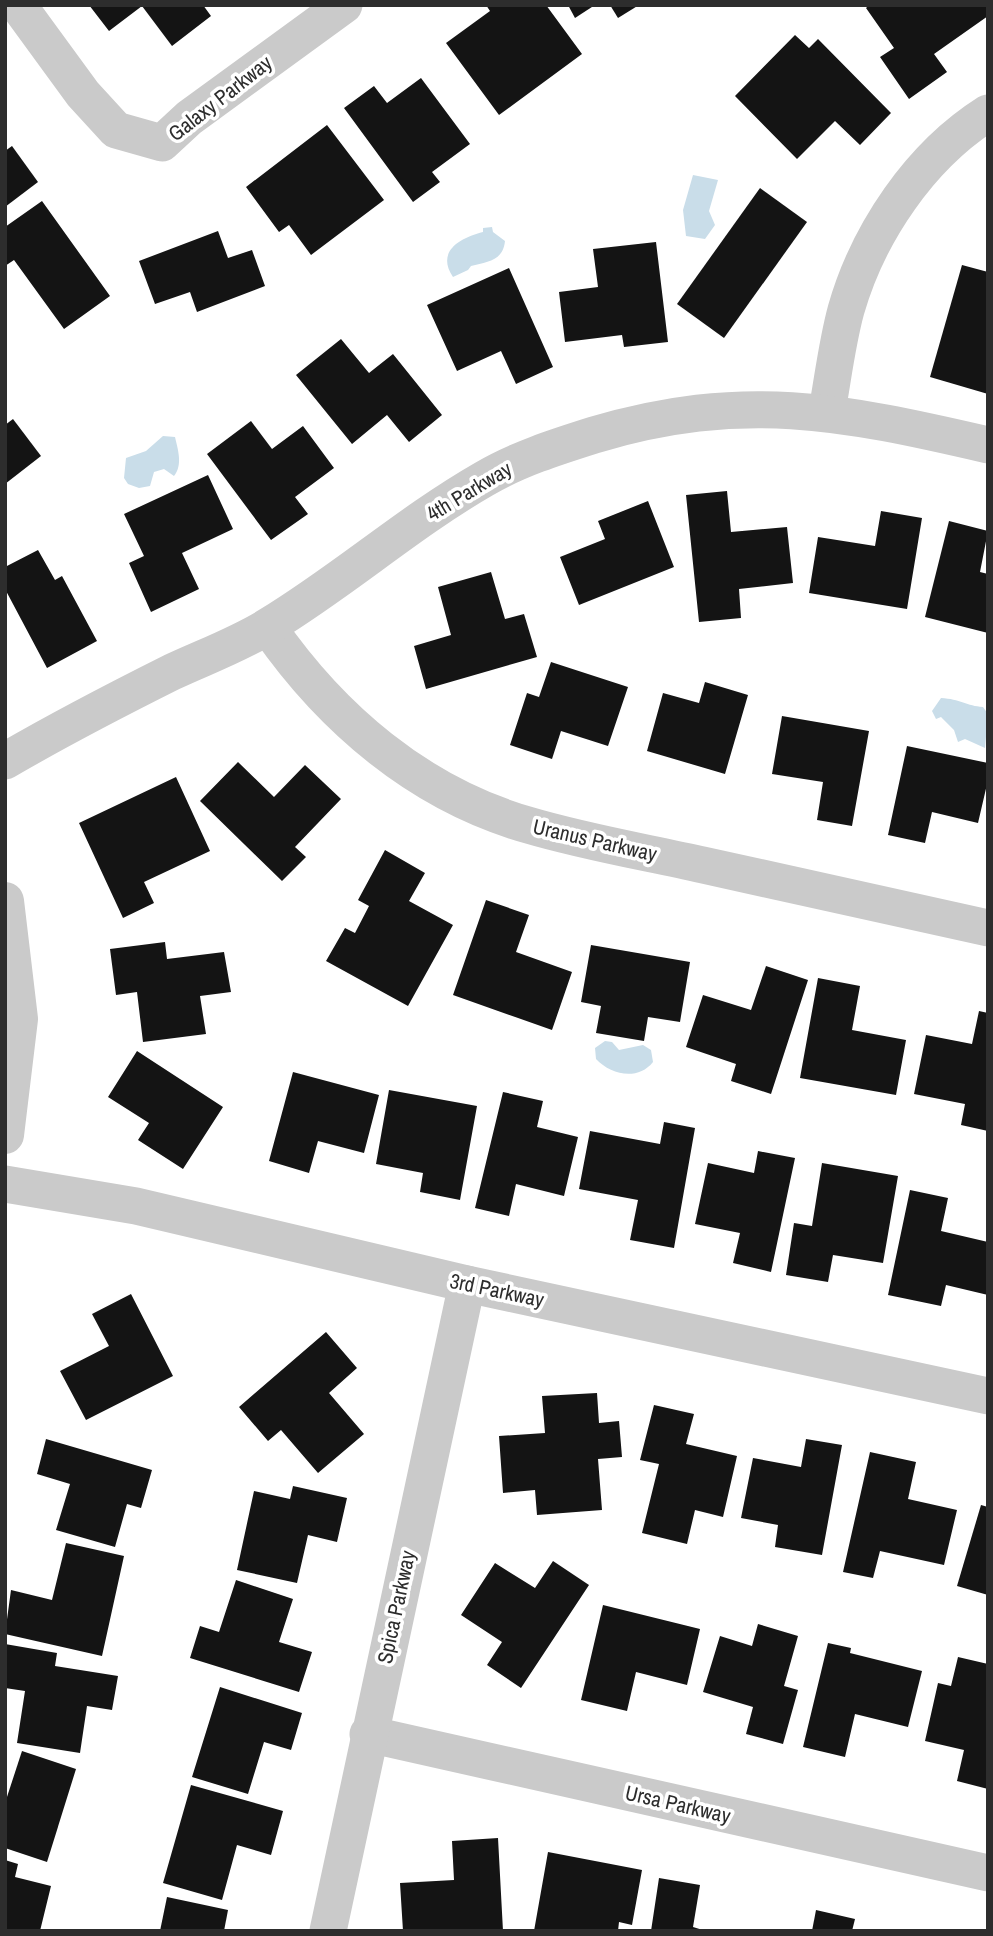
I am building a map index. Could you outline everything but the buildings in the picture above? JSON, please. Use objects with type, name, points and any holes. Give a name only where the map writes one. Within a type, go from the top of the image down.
[{"type":"street","name":"Galaxy Parkway","points":[[18,5],[83,94],[116,130],[162,143],[189,118],[344,5]]},
{"type":"street","points":[[827,411],[846,311],[879,232],[929,163],[959,132],[988,113]]},
{"type":"street","name":"4th Parkway","points":[[5,761],[97,709],[268,627],[444,503],[530,455],[629,425],[727,409],[827,411],[988,445]]},
{"type":"street","name":"Uranus Parkway","points":[[268,627],[319,692],[379,748],[414,773],[487,811],[571,836],[988,928]]},
{"type":"street","points":[[5,901],[19,1019],[5,1135]]},
{"type":"street","name":"3rd Parkway","points":[[5,1184],[136,1206],[467,1284],[988,1396]]},
{"type":"street","name":"Spica Parkway","points":[[328,1931],[368,1734],[467,1284]]},
{"type":"street","name":"Ursa Parkway","points":[[368,1734],[988,1873]]},
{"type":"water","points":[[693,175],[718,180],[709,211],[715,225],[705,239],[686,236],[683,210]]},
{"type":"water","points":[[492,227],[493,232],[505,241],[498,257],[471,266],[453,277],[447,260],[453,247],[466,238],[483,232],[483,228]]},
{"type":"water","points":[[163,436],[175,437],[179,462],[177,472],[174,476],[164,469],[154,472],[150,486],[139,488],[128,484],[124,478],[126,458],[146,451]]},
{"type":"water","points":[[941,698],[983,707],[988,714],[985,748],[965,739],[958,742],[954,730],[941,717],[936,719],[932,711]]},
{"type":"water","points":[[605,1041],[612,1042],[619,1050],[643,1045],[651,1050],[653,1062],[640,1072],[632,1074],[609,1069],[596,1059],[595,1048]]}]
